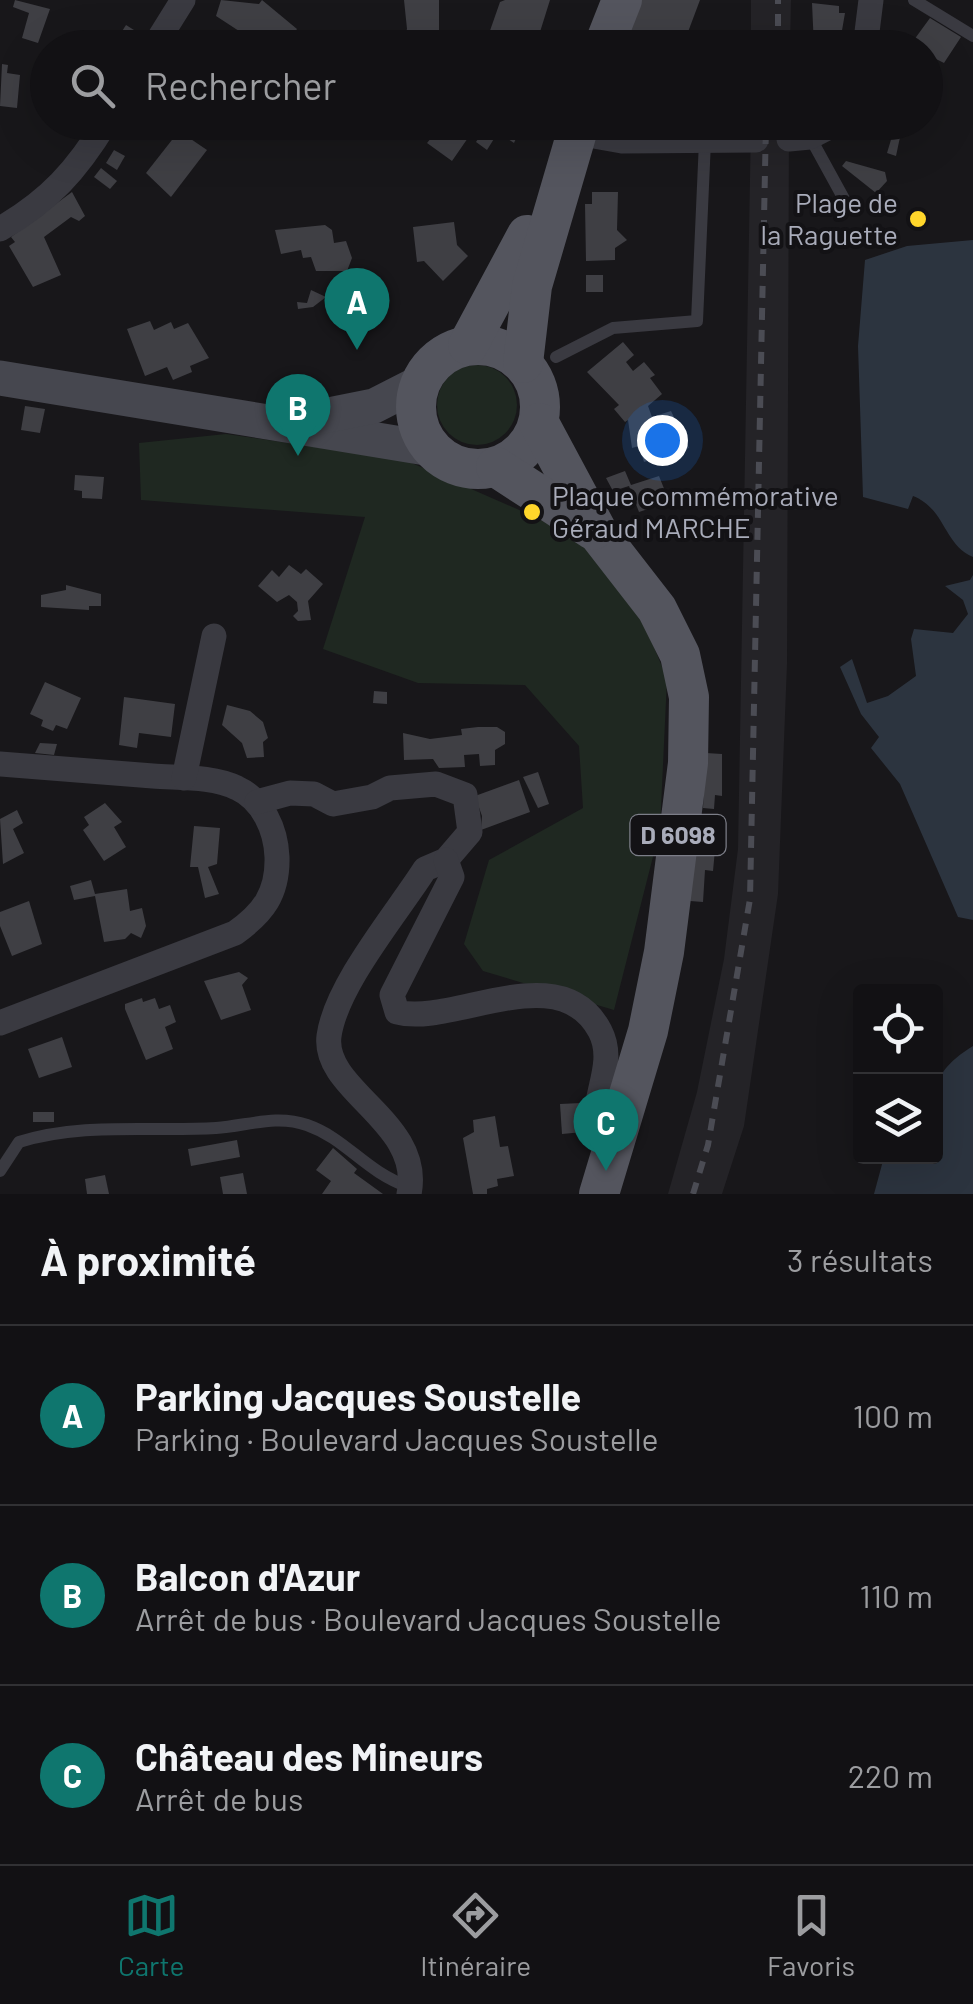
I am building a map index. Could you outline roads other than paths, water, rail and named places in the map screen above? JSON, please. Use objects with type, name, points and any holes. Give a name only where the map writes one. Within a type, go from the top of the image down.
[{"type":"main road","points":[[468,345],[525,240],[568,140]]},
{"type":"main road","points":[[0,378],[290,423],[317,434],[409,442],[432,449],[462,467],[496,466],[528,444],[539,423],[539,360],[532,286],[570,140]]},
{"type":"main road","points":[[290,423],[374,406],[420,382],[440,358],[468,345],[497,348],[539,360]]},
{"type":"main road","points":[[420,382],[416,410],[432,449]]},
{"type":"main road","name":"D 6098","points":[[539,423],[598,534],[643,589],[670,633],[686,678],[690,718],[664,952],[648,1031],[605,1175]]},
{"type":"main road","name":"D 6098","points":[[496,466],[598,534]]},
{"type":"street","points":[[164,30],[183,0]]},
{"type":"street","points":[[867,30],[871,0]]},
{"type":"street","points":[[6,221],[75,173],[95,140]]},
{"type":"street","points":[[619,140],[756,140]]},
{"type":"street","points":[[184,778],[214,636]]},
{"type":"street","points":[[0,764],[184,778],[238,788],[257,802],[275,837],[277,856],[271,899],[258,917],[235,933],[0,1022]]},
{"type":"street","points":[[257,802],[290,793],[314,794],[333,804],[372,797],[390,788],[436,784],[465,795],[470,832],[446,860],[425,869],[345,992],[329,1033],[329,1048],[340,1072],[400,1140],[410,1191]]},
{"type":"street","points":[[446,860],[452,877],[392,995],[397,1012],[416,1017],[513,996],[542,997],[574,1006],[594,1020],[604,1039],[605,1062],[593,1117],[605,1175]]},
{"type":"lane","points":[[914,0],[973,36]]},
{"type":"lane","points":[[800,140],[844,199]]},
{"type":"lane","points":[[539,360],[614,328],[697,321],[705,141]]},
{"type":"lane","points":[[0,1171],[19,1142],[35,1137],[90,1129],[220,1128],[259,1120],[300,1122],[326,1132],[378,1176],[410,1191]]},
{"type":"water","points":[[973,240],[973,557],[956,544],[932,509],[913,496],[908,509],[863,497],[858,346],[865,260],[907,246]]},
{"type":"water","points":[[973,575],[973,920],[958,917],[900,784],[871,748],[879,737],[861,714],[840,667],[852,659],[867,703],[888,696],[916,676],[911,639],[914,629],[953,633],[968,614],[963,600],[945,586],[970,580]]},
{"type":"water","points":[[973,1046],[973,1194],[874,1194],[882,1164],[943,1164],[943,1072]]},
{"type":"railway","points":[[778,0],[778,30]]},
{"type":"railway","points":[[693,1194],[708,1145],[750,899],[766,140]]},
{"type":"place","name":"Plage de la Raguette","points":[[918,219]]},
{"type":"place","name":"Parking Jacques Soustelle","points":[[357,350]]},
{"type":"place","name":"Balcon d'Azur","points":[[298,456]]},
{"type":"place","name":"Plaque commémorative Géraud MARCHE","points":[[532,512]]},
{"type":"place","name":"Château des Mineurs","points":[[606,1171]]}]
